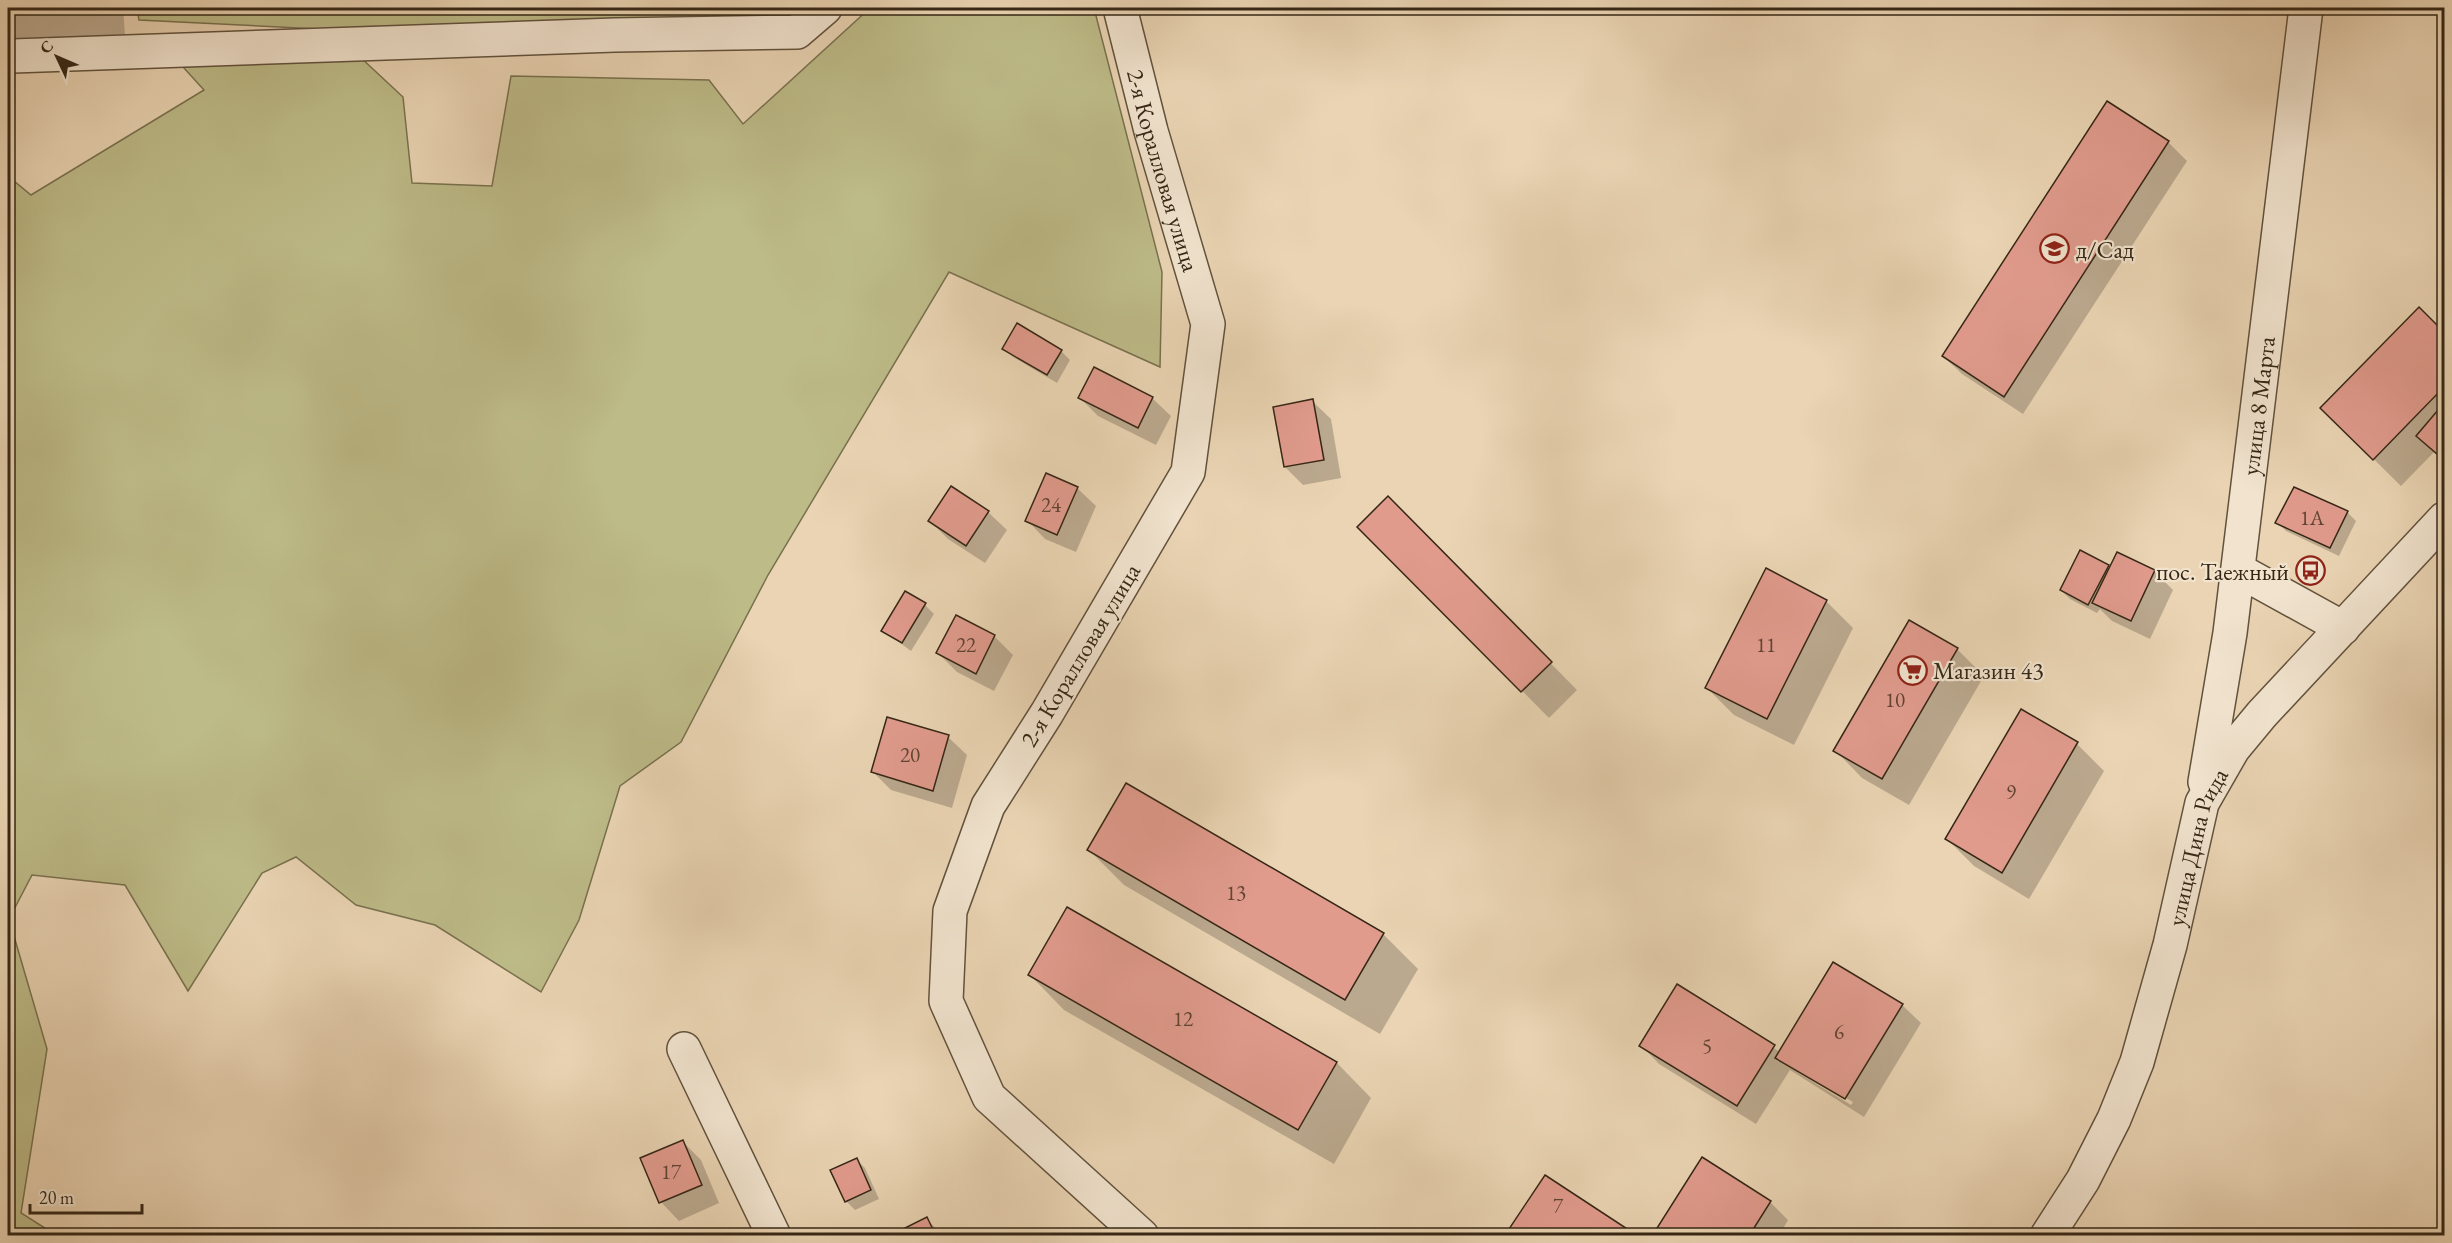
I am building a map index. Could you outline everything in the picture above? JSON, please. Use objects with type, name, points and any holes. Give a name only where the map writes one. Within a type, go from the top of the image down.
[{"type":"street","points":[[14,56],[615,35],[797,32],[825,8]]},
{"type":"street","name":"2-я Коралловая улица","points":[[1120,8],[1151,131],[1208,324],[1188,472],[1047,714],[988,806],[950,911],[946,1001],[989,1097],[1142,1236]]},
{"type":"street","name":"улица 8 Марта","points":[[2202,803],[2230,633],[2306,8]]},
{"type":"street","name":"улица Дина Рида","points":[[2047,1236],[2088,1170],[2114,1119],[2137,1062],[2170,945],[2202,803],[2233,749],[2445,519]]},
{"type":"street","points":[[2238,570],[2343,628]]},
{"type":"street","points":[[684,1049],[774,1236]]},
{"type":"shaded area","points":[[137,8],[766,8],[664,24],[522,39],[139,20]]},
{"type":"shaded area","points":[[870,8],[1094,8],[1162,272],[1160,367],[949,272],[768,575],[681,742],[620,786],[579,920],[541,992],[435,925],[356,905],[296,857],[262,873],[188,991],[125,885],[32,875],[9,919],[47,1049],[21,1213],[56,1235],[8,1235],[8,176],[31,195],[204,90],[183,67],[359,56],[403,97],[412,183],[492,186],[511,76],[709,80],[743,124]]},
{"type":"building","points":[[8,8],[98,8],[8,14]]},
{"type":"building","name":"д/Сад","points":[[2107,101],[2169,141],[2004,397],[1942,356]]},
{"type":"building","points":[[2419,307],[2444,332],[2444,387],[2373,460],[2320,408]]},
{"type":"building","points":[[1017,323],[1062,350],[1047,375],[1002,349]]},
{"type":"building","points":[[1094,367],[1153,397],[1138,428],[1078,398]]},
{"type":"building","points":[[1313,399],[1324,460],[1284,467],[1273,407]]},
{"type":"building","points":[[2444,403],[2444,460],[2416,436]]},
{"type":"building","points":[[1046,473],[1078,487],[1057,535],[1025,521]]},
{"type":"building","points":[[951,486],[989,511],[966,546],[928,521]]},
{"type":"building","points":[[2294,487],[2348,511],[2330,548],[2275,523]]},
{"type":"building","points":[[1388,496],[1552,662],[1521,692],[1357,527]]},
{"type":"building","points":[[2080,550],[2109,565],[2088,605],[2060,590]]},
{"type":"building","points":[[2117,552],[2155,570],[2131,621],[2092,603]]},
{"type":"building","points":[[1766,568],[1827,600],[1767,719],[1705,688]]},
{"type":"building","points":[[905,591],[926,603],[902,643],[881,631]]},
{"type":"building","points":[[956,615],[995,635],[976,674],[936,653]]},
{"type":"building","points":[[1909,620],[1958,648],[1882,779],[1833,751]]},
{"type":"building","points":[[2021,709],[2078,742],[2002,873],[1945,839]]},
{"type":"building","points":[[887,717],[949,735],[933,791],[871,772]]},
{"type":"building","points":[[1126,783],[1384,933],[1345,1000],[1087,850]]},
{"type":"building","points":[[1067,907],[1337,1062],[1298,1130],[1028,975]]},
{"type":"building","points":[[1833,962],[1903,1004],[1845,1099],[1775,1058]]},
{"type":"building","points":[[1677,984],[1775,1045],[1737,1106],[1639,1046]]},
{"type":"building","points":[[683,1140],[702,1185],[659,1203],[640,1158]]},
{"type":"building","points":[[1702,1157],[1771,1201],[1749,1236],[1652,1236]]},
{"type":"building","points":[[857,1158],[871,1190],[845,1202],[830,1170]]},
{"type":"building","points":[[1545,1175],[1638,1236],[1505,1235]]},
{"type":"building","points":[[927,1217],[936,1236],[889,1236]]},
{"type":"place","name":"д/Сад","points":[[2055,249]]},
{"type":"place","name":"пос. Таежный","points":[[2310,571]]},
{"type":"place","name":"Магазин 43","points":[[1912,670]]}]
